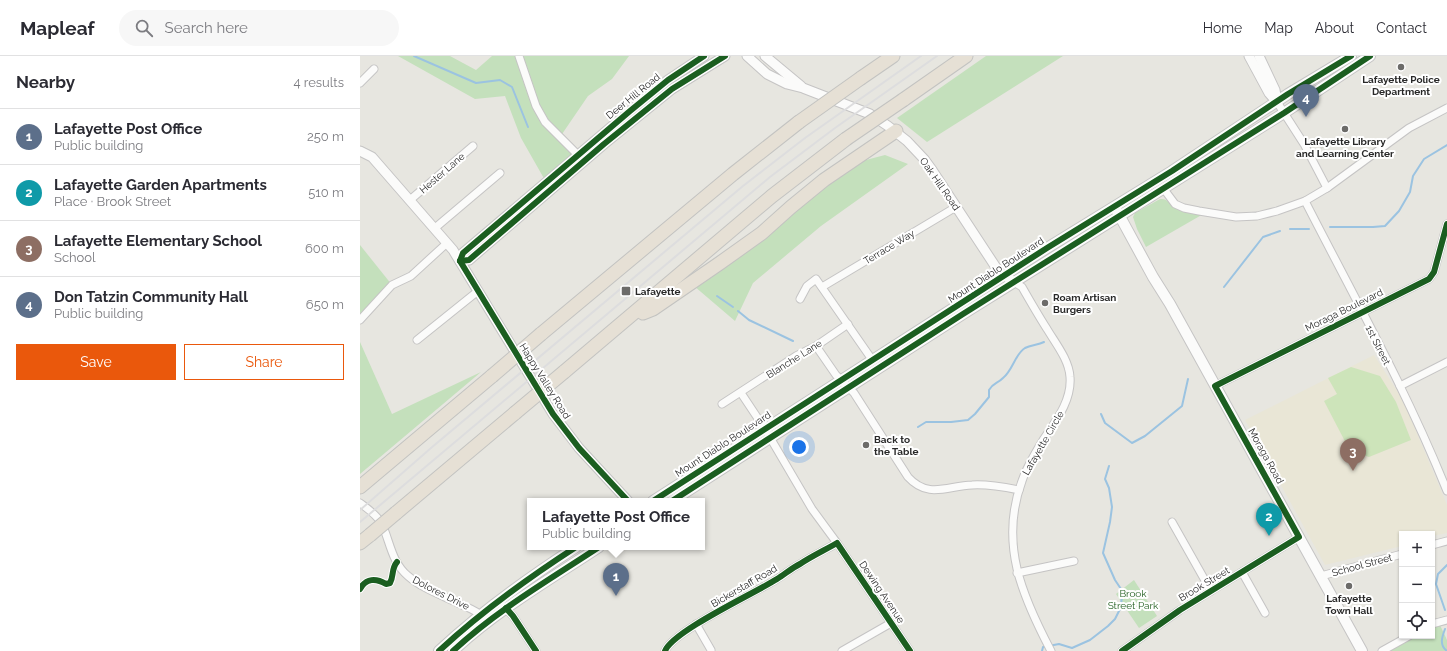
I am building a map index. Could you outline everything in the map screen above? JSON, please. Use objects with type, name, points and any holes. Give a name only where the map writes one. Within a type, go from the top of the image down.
[{"type":"highway","points":[[861,78],[888,56]]},
{"type":"highway","points":[[364,484],[733,174],[799,122],[893,56]]},
{"type":"highway","points":[[365,539],[772,196],[846,139],[966,56]]},
{"type":"highway","points":[[624,322],[653,309],[720,263],[762,233],[824,180],[896,132]]},
{"type":"main road","name":"Mount Diablo Boulevard","points":[[677,498],[745,455],[793,411],[845,385],[873,361],[1350,56]]},
{"type":"main road","name":"Mount Diablo Boulevard","points":[[658,498],[767,434],[1014,282],[1370,56]]},
{"type":"main road","name":"Moraga Road","points":[[1115,206],[1153,277],[1170,304],[1362,651]]},
{"type":"main road","points":[[439,651],[502,605],[549,565],[572,550]]},
{"type":"main road","points":[[502,605],[594,550]]},
{"type":"main road","points":[[453,651],[484,618]]},
{"type":"street","points":[[519,56],[536,106],[545,122],[578,155],[588,158]]},
{"type":"street","name":"Deer Hill Road","points":[[704,56],[668,80],[546,182],[461,257],[468,260],[672,89],[725,56]]},
{"type":"street","name":"Oak Hill Road","points":[[747,56],[767,74],[787,84],[803,88],[870,114],[896,132],[924,159],[1000,272],[1014,282]]},
{"type":"street","name":"Oak Hill Road","points":[[765,56],[803,88]]},
{"type":"street","points":[[769,56],[781,70]]},
{"type":"street","points":[[1249,56],[1269,93],[1284,112],[1304,144],[1327,188]]},
{"type":"street","points":[[1259,56],[1275,90],[1277,102]]},
{"type":"street","points":[[360,83],[374,70]]},
{"type":"street","points":[[1164,188],[1174,204],[1184,208],[1236,217],[1257,216],[1277,211],[1305,201],[1327,188],[1409,128],[1447,108]]},
{"type":"street","name":"Hester Lane","points":[[410,200],[473,146]]},
{"type":"street","name":"Happy Valley Road","points":[[360,151],[372,157],[461,257],[478,291],[553,414],[579,448],[625,498]]},
{"type":"street","points":[[435,228],[500,173]]},
{"type":"street","name":"1st Street","points":[[1305,201],[1400,386],[1447,491]]},
{"type":"street","name":"Terrace Way","points":[[822,287],[956,207]]},
{"type":"street","name":"Moraga Boulevard","points":[[1215,386],[1256,364],[1429,279],[1432,276],[1447,224]]},
{"type":"street","points":[[360,320],[392,285],[411,276],[447,243]]},
{"type":"street","points":[[800,299],[807,286],[816,279],[873,361]]},
{"type":"street","name":"Lafayette Circle","points":[[1014,282],[1022,287],[1066,360],[1070,378],[1069,392],[1064,407],[1029,464],[1019,490],[1013,526],[1014,552],[1017,573],[1031,612],[1051,651]]},
{"type":"street","points":[[417,340],[478,291]]},
{"type":"street","name":"Blanche Lane","points":[[722,404],[796,356],[816,346],[848,324]]},
{"type":"street","points":[[816,346],[836,376],[854,393],[908,477],[915,485],[933,490],[972,485],[993,486],[1019,490]]},
{"type":"street","points":[[1400,386],[1447,362]]},
{"type":"street","points":[[741,393],[767,434]]},
{"type":"street","name":"Dewing Avenue","points":[[767,434],[808,503],[910,651]]},
{"type":"street","name":"Dolores Drive","points":[[360,503],[376,516],[381,524],[397,562],[406,575],[424,587],[484,618]]},
{"type":"street","points":[[1172,522],[1211,591]]},
{"type":"street","name":"Brook Street","points":[[1122,651],[1180,610],[1299,537]]},
{"type":"street","points":[[1435,544],[1447,541]]},
{"type":"street","name":"Bickerstaff Road","points":[[665,651],[674,639],[696,624],[777,579],[800,563],[837,543]]},
{"type":"street","name":"School Street","points":[[1321,576],[1399,555]]},
{"type":"street","points":[[1017,573],[1074,561]]},
{"type":"street","points":[[1242,572],[1265,613]]},
{"type":"street","points":[[502,605],[513,616],[536,651]]},
{"type":"street","points":[[1435,623],[1447,620]]},
{"type":"street","points":[[842,651],[891,623]]},
{"type":"street","points":[[696,624],[711,650]]},
{"type":"street","points":[[1382,651],[1404,639]]},
{"type":"shaded area","points":[[1320,136],[1326,146],[1321,149],[1316,138]]},
{"type":"shaded area","points":[[1374,355],[1403,400],[1447,505],[1447,533],[1435,535],[1435,531],[1399,531],[1399,547],[1325,565],[1245,420]]},
{"type":"green space","points":[[398,56],[450,56],[476,70],[492,56],[629,56],[612,79],[588,96],[560,137],[578,155],[546,182],[521,138],[505,96],[475,99]]},
{"type":"green space","points":[[986,56],[1063,56],[927,142],[897,118]]},
{"type":"green space","points":[[885,155],[908,164],[821,226],[753,283],[735,321],[694,286],[822,188],[862,161]]},
{"type":"green space","points":[[1160,199],[1168,201],[1176,209],[1182,211],[1205,213],[1146,247],[1133,217],[1135,213]]},
{"type":"green space","points":[[360,245],[392,285],[360,320]]},
{"type":"green space","points":[[360,342],[392,414],[481,372],[360,474]]},
{"type":"green space","points":[[1351,367],[1380,376],[1396,402],[1411,440],[1369,457],[1350,451],[1324,401],[1337,394],[1328,378]]},
{"type":"green space","name":"Brook Street Park","points":[[1134,580],[1157,616],[1139,628],[1116,594]]},
{"type":"green space","points":[[1440,625],[1447,640],[1447,651],[1390,651],[1411,639],[1435,639],[1435,627]]},
{"type":"waterway","points":[[414,56],[476,83],[500,80],[512,87],[528,127]]},
{"type":"waterway","points":[[1330,227],[1385,226],[1399,211],[1410,192],[1413,176],[1424,159],[1447,145]]},
{"type":"waterway","points":[[1290,229],[1309,229]]},
{"type":"waterway","points":[[1224,287],[1263,237],[1280,231]]},
{"type":"waterway","points":[[717,296],[733,307]]},
{"type":"waterway","points":[[738,311],[749,320],[793,341]]},
{"type":"waterway","points":[[918,427],[926,422],[968,420],[989,397],[989,390],[991,387],[1006,375],[1019,354],[1027,347],[1044,342]]},
{"type":"waterway","points":[[1101,414],[1105,423],[1132,443],[1145,436],[1182,406],[1188,379]]},
{"type":"waterway","points":[[1042,651],[1043,647],[1059,644],[1072,648],[1090,640],[1115,619],[1120,609],[1123,592],[1115,580],[1103,553],[1112,507],[1109,488],[1105,479],[1109,466]]},
{"type":"waterway","points":[[1445,610],[1436,584],[1438,574],[1447,565]]},
{"type":"waterway","points":[[1445,629],[1442,644],[1444,649],[1447,651]]},
{"type":"railway","points":[[360,510],[431,448],[743,186],[805,138],[921,56]]},
{"type":"railway","points":[[360,522],[770,177],[835,128],[937,56]]},
{"type":"cycle path","points":[[460,261],[463,253],[630,111],[668,80],[704,56]]},
{"type":"cycle path","points":[[460,261],[469,260],[604,144],[672,89],[725,56]]},
{"type":"cycle path","points":[[658,498],[1047,248],[1172,171],[1288,94],[1351,56]]},
{"type":"cycle path","points":[[677,498],[963,314],[1284,113],[1370,56]]},
{"type":"cycle path","points":[[1122,651],[1180,610],[1299,537],[1215,386],[1429,279],[1434,272],[1447,224]]},
{"type":"cycle path","points":[[460,261],[553,414],[579,448],[625,498]]},
{"type":"cycle path","points":[[665,651],[671,643],[698,623],[777,579],[794,567],[837,543],[910,651]]},
{"type":"cycle path","points":[[439,651],[505,596],[572,550]]},
{"type":"cycle path","points":[[453,651],[505,609],[594,550]]},
{"type":"cycle path","points":[[360,589],[362,585],[372,580],[386,584],[390,583],[394,567],[397,562]]},
{"type":"cycle path","points":[[506,608],[536,651]]},
{"type":"place","name":"Lafayette Police Department","points":[[1401,67]]},
{"type":"place","name":"Don Tatzin Community Hall","points":[[1306,117]]},
{"type":"place","name":"Lafayette Library and Learning Center","points":[[1345,129]]},
{"type":"place","name":"Lafayette","points":[[626,291]]},
{"type":"place","name":"Roam Artisan Burgers","points":[[1045,303]]},
{"type":"place","name":"Back to the Table","points":[[866,445]]},
{"type":"place","name":"Lafayette Elementary School","points":[[1353,471]]},
{"type":"place","name":"Lafayette Garden Apartments","points":[[1269,536]]},
{"type":"place","name":"Lafayette Town Hall","points":[[1349,586]]},
{"type":"place","name":"Lafayette Post Office","points":[[616,596]]}]
